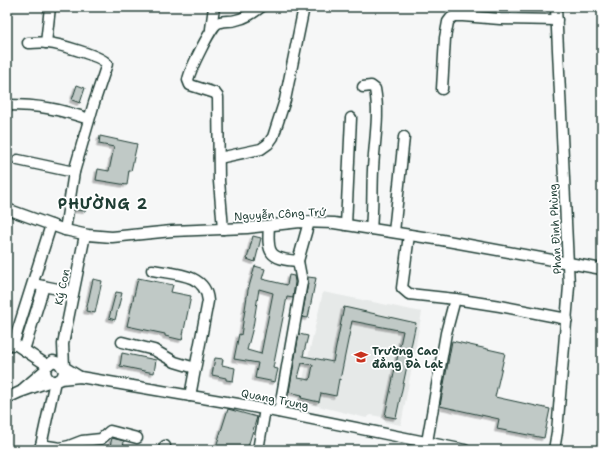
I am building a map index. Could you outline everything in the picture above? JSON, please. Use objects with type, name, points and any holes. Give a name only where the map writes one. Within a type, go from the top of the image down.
[{"type":"street","points":[[46,43],[50,7]]},
{"type":"street","points":[[214,7],[211,30],[188,80],[190,85],[215,93],[218,97],[219,107],[217,131],[219,181],[224,229]]},
{"type":"street","points":[[211,30],[219,22],[237,20],[249,16],[261,7]]},
{"type":"street","points":[[219,158],[261,149],[268,144],[273,137],[285,100],[304,7]]},
{"type":"street","name":"Phan Đình Phùng","points":[[554,450],[557,432],[570,286],[556,7]]},
{"type":"street","points":[[442,89],[445,38],[448,22],[451,18],[455,16],[463,16],[500,20],[556,20]]},
{"type":"street","points":[[28,43],[46,43],[88,54],[107,63],[74,172],[65,230]]},
{"type":"street","points":[[363,87],[371,86],[375,89],[378,112],[373,170],[373,208],[371,229]]},
{"type":"street","points":[[7,105],[45,107],[66,111],[90,119]]},
{"type":"street","points":[[346,225],[351,118]]},
{"type":"street","points":[[394,232],[404,137]]},
{"type":"street","points":[[18,160],[74,172]]},
{"type":"street","name":"Nguyễn Công Trứ","points":[[7,209],[65,230],[85,235],[112,237],[172,231],[224,229],[309,222],[334,223],[394,232],[602,269]]},
{"type":"street","points":[[279,412],[302,282],[298,261],[309,222]]},
{"type":"street","points":[[47,366],[24,350],[10,344],[32,284],[51,225]]},
{"type":"street","points":[[269,226],[268,242],[270,250],[275,257],[284,260],[298,261]]},
{"type":"street","name":"Ký Con","points":[[64,367],[63,344],[85,235]]},
{"type":"street","points":[[409,235],[402,288],[409,294],[508,307],[567,319]]},
{"type":"street","points":[[152,270],[192,277],[202,284],[208,292],[208,301],[190,396]]},
{"type":"street","points":[[32,284],[73,292]]},
{"type":"street","points":[[24,350],[44,286]]},
{"type":"street","points":[[427,442],[446,333],[454,299]]},
{"type":"street","points":[[122,342],[154,350],[175,362],[195,368]]},
{"type":"street","name":"Ký Con","points":[[20,392],[47,366],[63,344]]},
{"type":"street","points":[[56,380],[46,376],[47,366],[50,362],[59,363],[64,367],[64,373],[56,380],[40,448],[60,448],[82,441],[102,439],[110,432],[137,438]]},
{"type":"street","name":"Quang Trung","points":[[64,367],[80,377]]},
{"type":"street","name":"Quang Trung","points":[[20,392],[56,380],[80,377],[265,409],[465,450]]},
{"type":"street","points":[[7,398],[20,392]]},
{"type":"street","points":[[258,450],[265,409]]},
{"type":"shaded area","name":"Trường Cao đẳng Đà Lạt","points":[[323,292],[422,312],[401,425],[385,422],[382,417],[371,415],[366,418],[298,401]]},
{"type":"building","points":[[77,85],[85,88],[80,103],[72,100]]},
{"type":"building","points":[[100,136],[137,144],[131,171],[129,170],[127,185],[96,180],[98,169],[109,171],[114,147],[99,144]]},
{"type":"building","points":[[76,202],[87,203],[85,211],[75,210]]},
{"type":"building","points":[[253,236],[261,238],[255,262],[247,259]]},
{"type":"building","points":[[255,266],[265,269],[262,279],[287,285],[289,275],[294,276],[295,282],[293,298],[287,297],[273,368],[278,369],[275,382],[255,378],[258,363],[234,359],[239,334],[241,335],[248,290]],"holes":[[[259,289],[273,293],[261,354],[247,350],[253,327]]]},
{"type":"building","points":[[308,277],[316,278],[308,318],[302,317]]},
{"type":"building","points":[[138,278],[173,285],[171,292],[191,296],[182,340],[165,336],[165,334],[127,326]]},
{"type":"building","points":[[93,279],[102,281],[95,313],[86,311]]},
{"type":"building","points":[[116,292],[122,293],[115,320],[109,318]]},
{"type":"building","points":[[344,307],[416,323],[396,418],[385,416],[403,331],[352,321],[336,396],[321,393],[319,402],[301,398],[302,395],[289,392],[299,334],[308,336],[303,356],[333,362]],"holes":[[[302,363],[313,365],[310,380],[298,378]]]},
{"type":"building","points":[[452,341],[505,353],[495,397],[550,409],[544,438],[497,429],[499,419],[440,406]]},
{"type":"building","points":[[122,353],[156,360],[154,373],[120,366]]},
{"type":"building","points":[[215,358],[223,359],[222,365],[235,368],[233,381],[212,375]]},
{"type":"building","points":[[228,409],[257,417],[247,450],[215,450]]},
{"type":"building","points":[[112,438],[124,441],[123,450],[109,450]]},
{"type":"place","name":"Trường Cao đẳng Đà Lạt","points":[[361,357]]},
{"type":"district","name":"PHƯỜNG 2","points":[[103,204]]}]
